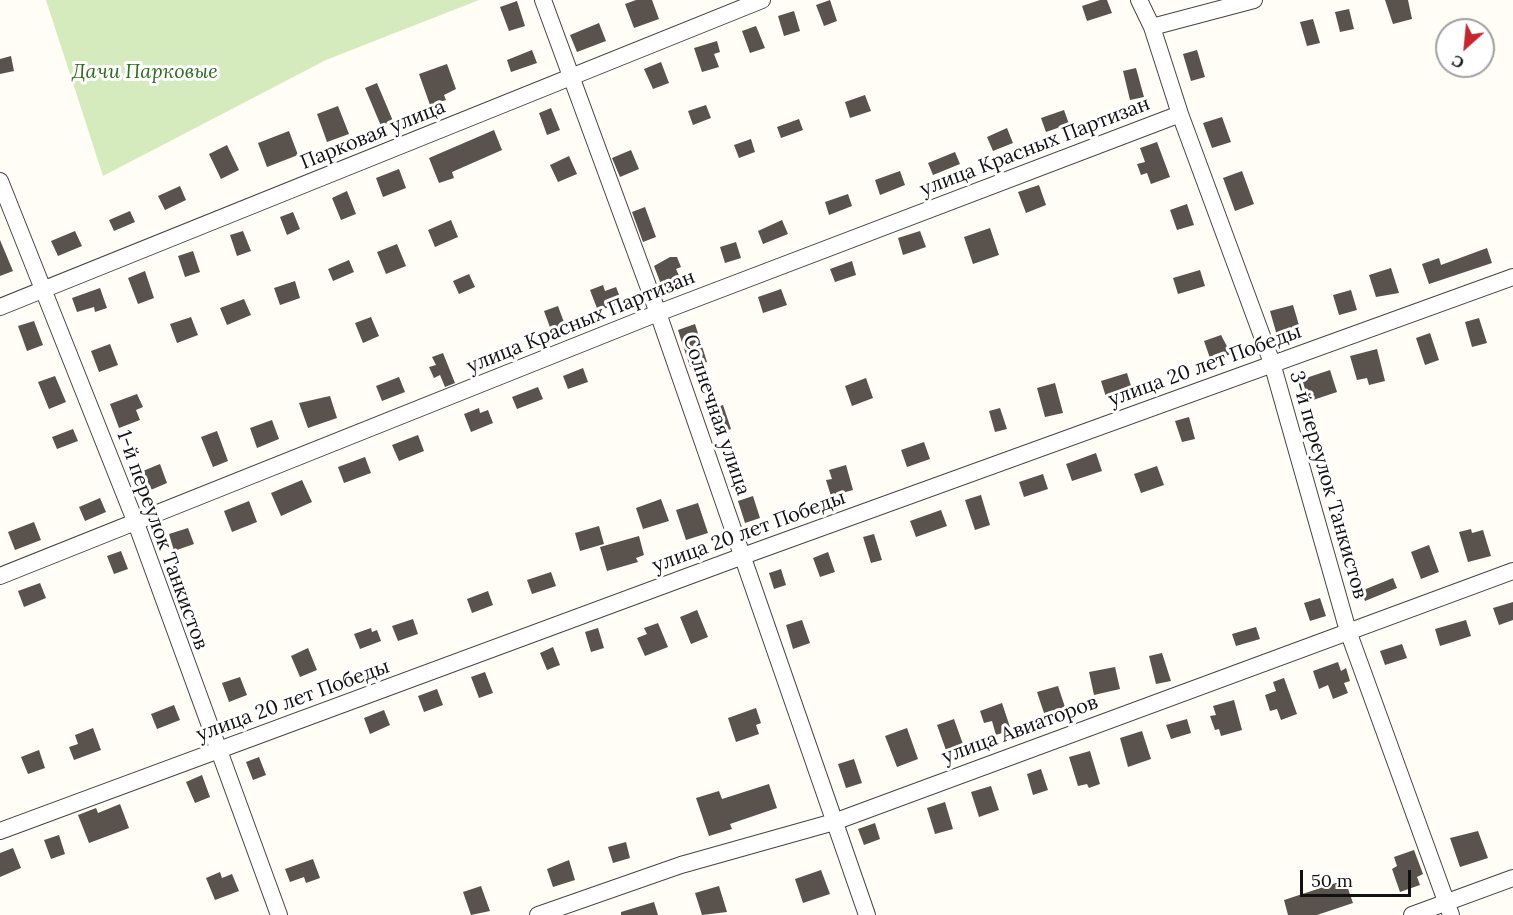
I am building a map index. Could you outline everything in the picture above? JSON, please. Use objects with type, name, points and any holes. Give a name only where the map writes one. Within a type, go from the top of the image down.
[{"type":"street","name":"Солнечная улица","points":[[543,0],[569,78],[658,313],[867,915]]},
{"type":"street","name":"Парковая улица","points":[[0,307],[762,0]]},
{"type":"street","name":"3-й переулок Танкистов","points":[[1139,0],[1152,27],[1180,114],[1272,363],[1348,631],[1449,909]]},
{"type":"street","points":[[1152,27],[1254,0]]},
{"type":"street","name":"улица Красных Партизан","points":[[0,576],[658,313],[1180,114]]},
{"type":"street","name":"1-й переулок Танкистов","points":[[0,181],[136,523],[279,915]]},
{"type":"street","name":"улица 20 лет Победы","points":[[0,831],[743,556],[1513,277]]},
{"type":"street","name":"улица Авиаторов","points":[[538,915],[681,865],[834,822],[1513,571]]},
{"type":"street","points":[[1412,915],[1449,909],[1513,878]]},
{"type":"green space","name":"Дачи Парковые","points":[[46,0],[479,0],[326,60],[103,176]]},
{"type":"building","points":[[636,0],[652,0],[659,19],[634,28],[625,4]]},
{"type":"building","points":[[830,0],[837,21],[824,26],[816,5]]},
{"type":"building","points":[[1107,0],[1112,13],[1087,21],[1082,6]]},
{"type":"building","points":[[1385,0],[1408,0],[1412,19],[1393,24]]},
{"type":"building","points":[[517,1],[525,26],[509,31],[500,7]]},
{"type":"building","points":[[1349,9],[1354,29],[1340,32],[1335,12]]},
{"type":"building","points":[[794,11],[800,31],[784,36],[778,16]]},
{"type":"building","points":[[1313,19],[1320,43],[1307,46],[1300,22]]},
{"type":"building","points":[[599,23],[606,41],[577,52],[570,35]]},
{"type":"building","points":[[756,26],[765,48],[750,53],[742,31]]},
{"type":"building","points":[[717,41],[720,52],[714,54],[719,67],[702,72],[694,48]]},
{"type":"building","points":[[532,50],[537,63],[511,72],[507,60]]},
{"type":"building","points":[[1197,50],[1205,77],[1191,81],[1183,54]]},
{"type":"building","points":[[11,56],[14,71],[0,74],[0,59]]},
{"type":"building","points":[[661,62],[669,83],[653,89],[644,69]]},
{"type":"building","points":[[447,64],[456,89],[444,95],[446,100],[430,105],[419,74]]},
{"type":"building","points":[[1136,68],[1144,97],[1130,100],[1123,71]]},
{"type":"building","points":[[377,83],[393,121],[381,126],[365,88]]},
{"type":"building","points":[[865,95],[871,111],[850,118],[845,102]]},
{"type":"building","points":[[706,105],[711,118],[693,125],[688,111]]},
{"type":"building","points":[[338,106],[349,134],[327,142],[317,114]]},
{"type":"building","points":[[551,108],[560,130],[547,135],[539,113]]},
{"type":"building","points":[[1064,110],[1069,124],[1046,132],[1041,118]]},
{"type":"building","points":[[1222,117],[1231,142],[1212,148],[1203,123]]},
{"type":"building","points":[[799,119],[803,130],[781,138],[777,127]]},
{"type":"building","points":[[1007,128],[1013,143],[993,151],[987,137]]},
{"type":"building","points":[[494,130],[502,150],[452,172],[454,178],[439,183],[429,158]]},
{"type":"building","points":[[289,131],[298,155],[267,167],[258,143]]},
{"type":"building","points":[[751,139],[755,152],[739,158],[734,145]]},
{"type":"building","points":[[1157,142],[1170,177],[1151,184],[1147,173],[1141,175],[1137,164],[1145,162],[1140,148]]},
{"type":"building","points":[[227,145],[239,170],[221,179],[209,154]]},
{"type":"building","points":[[631,150],[639,169],[620,177],[612,158]]},
{"type":"building","points":[[955,152],[960,164],[933,175],[928,163]]},
{"type":"building","points":[[569,156],[577,174],[558,182],[550,165]]},
{"type":"building","points":[[399,169],[406,188],[383,197],[376,178]]},
{"type":"building","points":[[900,171],[905,185],[880,195],[875,180]]},
{"type":"building","points":[[1242,171],[1254,204],[1235,211],[1223,178]]},
{"type":"building","points":[[1039,185],[1046,205],[1026,213],[1018,192]]},
{"type":"building","points":[[180,186],[186,200],[165,210],[158,196]]},
{"type":"building","points":[[347,191],[356,214],[341,220],[332,198]]},
{"type":"building","points":[[848,194],[852,206],[829,215],[825,202]]},
{"type":"building","points":[[1187,204],[1194,225],[1177,230],[1170,210]]},
{"type":"building","points":[[645,207],[656,237],[643,242],[632,212]]},
{"type":"building","points":[[130,211],[135,222],[114,231],[109,220]]},
{"type":"building","points":[[293,212],[300,229],[287,235],[280,217]]},
{"type":"building","points":[[451,220],[458,237],[435,247],[428,230]]},
{"type":"building","points":[[782,220],[788,234],[763,244],[758,231]]},
{"type":"building","points":[[990,228],[999,255],[973,264],[964,237]]},
{"type":"building","points":[[75,231],[82,246],[58,256],[51,241]]},
{"type":"building","points":[[243,231],[251,251],[237,256],[230,235]]},
{"type":"building","points":[[920,231],[926,247],[903,255],[898,238]]},
{"type":"building","points":[[0,240],[13,271],[0,276]]},
{"type":"building","points":[[736,242],[741,258],[725,263],[720,247]]},
{"type":"building","points":[[397,244],[406,266],[386,274],[377,252]]},
{"type":"building","points":[[1487,248],[1492,263],[1429,284],[1422,264],[1439,258],[1441,265]]},
{"type":"building","points":[[193,251],[200,272],[185,277],[178,256]]},
{"type":"building","points":[[670,257],[677,257],[681,267],[676,269],[681,280],[662,287],[654,266]]},
{"type":"building","points":[[349,260],[354,272],[333,281],[328,269]]},
{"type":"building","points":[[852,261],[856,275],[835,282],[830,269]]},
{"type":"building","points":[[1391,268],[1399,293],[1376,297],[1369,275]]},
{"type":"building","points":[[1200,270],[1205,286],[1178,294],[1173,278]]},
{"type":"building","points":[[145,271],[154,298],[138,304],[128,278]]},
{"type":"building","points":[[469,274],[475,287],[459,294],[453,281]]},
{"type":"building","points":[[295,281],[300,298],[280,305],[274,288]]},
{"type":"building","points":[[603,285],[605,291],[616,287],[622,302],[598,311],[590,290]]},
{"type":"building","points":[[100,288],[107,308],[95,312],[94,307],[77,312],[72,298]]},
{"type":"building","points":[[781,289],[787,305],[763,313],[758,297]]},
{"type":"building","points":[[1351,290],[1357,310],[1339,315],[1333,295]]},
{"type":"building","points":[[244,299],[251,315],[227,325],[220,308]]},
{"type":"building","points":[[1293,305],[1301,332],[1278,339],[1270,311]]},
{"type":"building","points":[[558,306],[565,325],[551,330],[544,311]]},
{"type":"building","points":[[191,317],[198,335],[177,343],[170,324]]},
{"type":"building","points":[[371,317],[379,336],[363,343],[355,323]]},
{"type":"building","points":[[1479,318],[1487,343],[1472,347],[1465,322]]},
{"type":"building","points":[[34,321],[43,345],[27,351],[18,326]]},
{"type":"building","points":[[695,324],[707,362],[690,367],[678,330]]},
{"type":"building","points":[[1430,333],[1439,360],[1425,365],[1416,338]]},
{"type":"building","points":[[1221,335],[1231,354],[1211,361],[1204,341]]},
{"type":"building","points":[[110,344],[118,365],[99,372],[91,351]]},
{"type":"building","points":[[1377,349],[1385,381],[1369,385],[1367,378],[1357,380],[1350,356]]},
{"type":"building","points":[[443,353],[455,383],[445,387],[440,375],[434,378],[429,367],[436,365],[432,357]]},
{"type":"building","points":[[583,368],[588,382],[568,389],[563,376]]},
{"type":"building","points":[[1330,370],[1337,392],[1307,402],[1300,380]]},
{"type":"building","points":[[1127,373],[1132,389],[1106,397],[1101,381]]},
{"type":"building","points":[[55,376],[66,402],[49,409],[38,382]]},
{"type":"building","points":[[399,377],[405,392],[382,401],[376,386]]},
{"type":"building","points":[[866,378],[873,398],[852,406],[845,386]]},
{"type":"building","points":[[1055,383],[1063,413],[1045,417],[1037,388]]},
{"type":"building","points":[[538,387],[543,399],[517,409],[512,397]]},
{"type":"building","points":[[137,394],[143,407],[136,410],[140,420],[119,428],[110,404]]},
{"type":"building","points":[[330,396],[337,418],[308,428],[299,403]]},
{"type":"building","points":[[723,405],[731,429],[716,434],[708,410]]},
{"type":"building","points":[[479,408],[480,413],[488,410],[493,423],[471,432],[464,414]]},
{"type":"building","points":[[1000,408],[1007,429],[995,432],[989,411]]},
{"type":"building","points":[[1189,417],[1195,439],[1182,442],[1175,421]]},
{"type":"building","points":[[272,420],[279,439],[257,448],[250,428]]},
{"type":"building","points":[[73,429],[78,441],[57,449],[52,437]]},
{"type":"building","points":[[217,431],[228,461],[213,467],[201,437]]},
{"type":"building","points":[[418,435],[424,451],[399,461],[392,445]]},
{"type":"building","points":[[924,442],[930,459],[907,467],[901,450]]},
{"type":"building","points":[[1096,453],[1102,471],[1072,481],[1066,464]]},
{"type":"building","points":[[365,457],[371,473],[344,483],[338,467]]},
{"type":"building","points":[[160,464],[167,483],[146,492],[138,473]]},
{"type":"building","points":[[846,465],[853,490],[831,496],[826,480],[832,479],[829,470]]},
{"type":"building","points":[[1157,466],[1164,485],[1141,493],[1134,474]]},
{"type":"building","points":[[1043,474],[1048,489],[1024,497],[1019,482]]},
{"type":"building","points":[[302,480],[312,502],[281,516],[271,493]]},
{"type":"building","points":[[981,495],[990,525],[975,530],[965,500]]},
{"type":"building","points":[[753,496],[760,518],[745,523],[738,501]]},
{"type":"building","points":[[100,498],[106,512],[85,521],[79,507]]},
{"type":"building","points":[[661,499],[669,521],[643,529],[636,508]]},
{"type":"building","points":[[249,501],[257,522],[232,532],[224,511]]},
{"type":"building","points":[[698,503],[708,533],[686,540],[676,510]]},
{"type":"building","points":[[941,510],[947,526],[916,537],[910,521]]},
{"type":"building","points":[[34,522],[41,540],[15,550],[8,532]]},
{"type":"building","points":[[599,526],[604,544],[580,551],[575,533]]},
{"type":"building","points":[[188,528],[194,544],[174,551],[169,534]]},
{"type":"building","points":[[1471,529],[1472,533],[1483,530],[1491,556],[1468,562],[1459,532]]},
{"type":"building","points":[[874,534],[882,560],[871,563],[863,537]]},
{"type":"building","points":[[639,536],[644,555],[636,558],[638,562],[607,571],[600,547]]},
{"type":"building","points":[[1429,545],[1439,572],[1421,579],[1411,552]]},
{"type":"building","points":[[121,551],[128,569],[114,574],[107,556]]},
{"type":"building","points":[[828,552],[835,572],[820,577],[813,558]]},
{"type":"building","points":[[781,569],[786,585],[774,589],[769,573]]},
{"type":"building","points":[[551,572],[556,586],[532,594],[527,580]]},
{"type":"building","points":[[1393,578],[1397,588],[1365,601],[1361,591]]},
{"type":"building","points":[[40,583],[46,598],[24,607],[18,591]]},
{"type":"building","points":[[488,591],[493,605],[472,613],[467,599]]},
{"type":"building","points":[[1320,598],[1326,616],[1310,621],[1304,603]]},
{"type":"building","points":[[1513,602],[1513,620],[1499,625],[1493,608]]},
{"type":"building","points":[[697,610],[708,637],[691,644],[680,617]]},
{"type":"building","points":[[413,619],[418,634],[398,641],[392,626]]},
{"type":"building","points":[[802,620],[810,643],[793,649],[786,625]]},
{"type":"building","points":[[1466,620],[1471,636],[1440,646],[1435,629]]},
{"type":"building","points":[[658,623],[668,647],[645,656],[637,638],[647,634],[644,628]]},
{"type":"building","points":[[1256,627],[1260,639],[1236,646],[1232,634]]},
{"type":"building","points":[[371,628],[372,632],[377,630],[381,641],[360,649],[354,634]]},
{"type":"building","points":[[598,628],[604,648],[591,652],[585,632]]},
{"type":"building","points":[[1402,644],[1407,658],[1385,665],[1380,651]]},
{"type":"building","points":[[553,647],[560,665],[547,670],[540,653]]},
{"type":"building","points":[[308,648],[317,670],[300,677],[291,656]]},
{"type":"building","points":[[1162,653],[1171,681],[1156,684],[1149,656]]},
{"type":"building","points":[[1338,662],[1341,671],[1346,668],[1350,681],[1344,683],[1348,693],[1333,699],[1328,685],[1319,689],[1313,671]]},
{"type":"building","points":[[1115,667],[1120,689],[1094,695],[1089,672]]},
{"type":"building","points":[[485,672],[493,693],[479,698],[471,677]]},
{"type":"building","points":[[240,677],[247,695],[229,702],[222,683]]},
{"type":"building","points":[[1284,678],[1297,714],[1281,720],[1277,709],[1270,711],[1265,695],[1276,691],[1273,682]]},
{"type":"building","points":[[1058,686],[1065,707],[1044,713],[1037,692]]},
{"type":"building","points":[[437,689],[443,705],[424,712],[418,696]]},
{"type":"building","points":[[1234,700],[1242,730],[1221,736],[1219,729],[1215,730],[1210,716],[1216,715],[1213,706]]},
{"type":"building","points":[[1002,703],[1011,730],[996,735],[992,721],[984,723],[980,711]]},
{"type":"building","points":[[174,705],[180,720],[157,729],[151,714]]},
{"type":"building","points":[[756,708],[761,723],[756,725],[759,734],[736,742],[728,718]]},
{"type":"building","points":[[384,710],[390,725],[370,734],[364,718]]},
{"type":"building","points":[[954,719],[964,747],[947,753],[937,725]]},
{"type":"building","points":[[1187,719],[1191,733],[1171,739],[1166,725]]},
{"type":"building","points":[[93,728],[101,750],[74,760],[69,747],[78,744],[75,735]]},
{"type":"building","points":[[907,728],[918,759],[897,767],[885,736]]},
{"type":"building","points":[[1142,731],[1151,759],[1128,767],[1120,738]]},
{"type":"building","points":[[39,750],[45,768],[28,774],[21,757]]},
{"type":"building","points":[[1090,751],[1100,784],[1089,788],[1087,784],[1078,786],[1069,757]]},
{"type":"building","points":[[259,757],[266,775],[253,780],[246,762]]},
{"type":"building","points":[[854,759],[862,783],[846,788],[838,764]]},
{"type":"building","points":[[1041,769],[1048,790],[1033,795],[1027,774]]},
{"type":"building","points":[[202,775],[210,797],[195,803],[186,782]]},
{"type":"building","points":[[769,784],[777,808],[730,824],[732,829],[709,836],[696,798],[719,791],[722,799]]},
{"type":"building","points":[[991,786],[999,810],[979,817],[971,792]]},
{"type":"building","points":[[945,802],[953,829],[935,834],[927,808]]},
{"type":"building","points":[[120,804],[129,828],[89,843],[78,815],[96,808],[98,813]]},
{"type":"building","points":[[875,823],[880,839],[864,845],[858,829]]},
{"type":"building","points":[[1478,831],[1488,858],[1460,867],[1450,838]]},
{"type":"building","points":[[59,835],[65,854],[51,859],[44,840]]},
{"type":"building","points":[[626,842],[630,858],[613,863],[608,847]]},
{"type":"building","points":[[13,848],[21,868],[0,877],[0,853]]},
{"type":"building","points":[[1414,850],[1423,874],[1417,877],[1420,885],[1400,892],[1392,869],[1397,866],[1394,857]]},
{"type":"building","points":[[313,859],[320,878],[306,883],[304,877],[290,882],[285,869]]},
{"type":"building","points":[[569,860],[575,880],[553,887],[547,869]]},
{"type":"building","points":[[821,870],[830,894],[803,903],[795,879]]},
{"type":"building","points":[[220,872],[222,878],[232,874],[239,891],[215,900],[206,878]]},
{"type":"building","points":[[1345,880],[1353,903],[1317,915],[1288,915],[1284,900]]},
{"type":"building","points":[[481,886],[490,911],[471,915],[463,892]]},
{"type":"building","points":[[719,886],[727,912],[702,915],[695,893]]},
{"type":"building","points":[[654,902],[658,915],[621,915],[621,912]]}]
